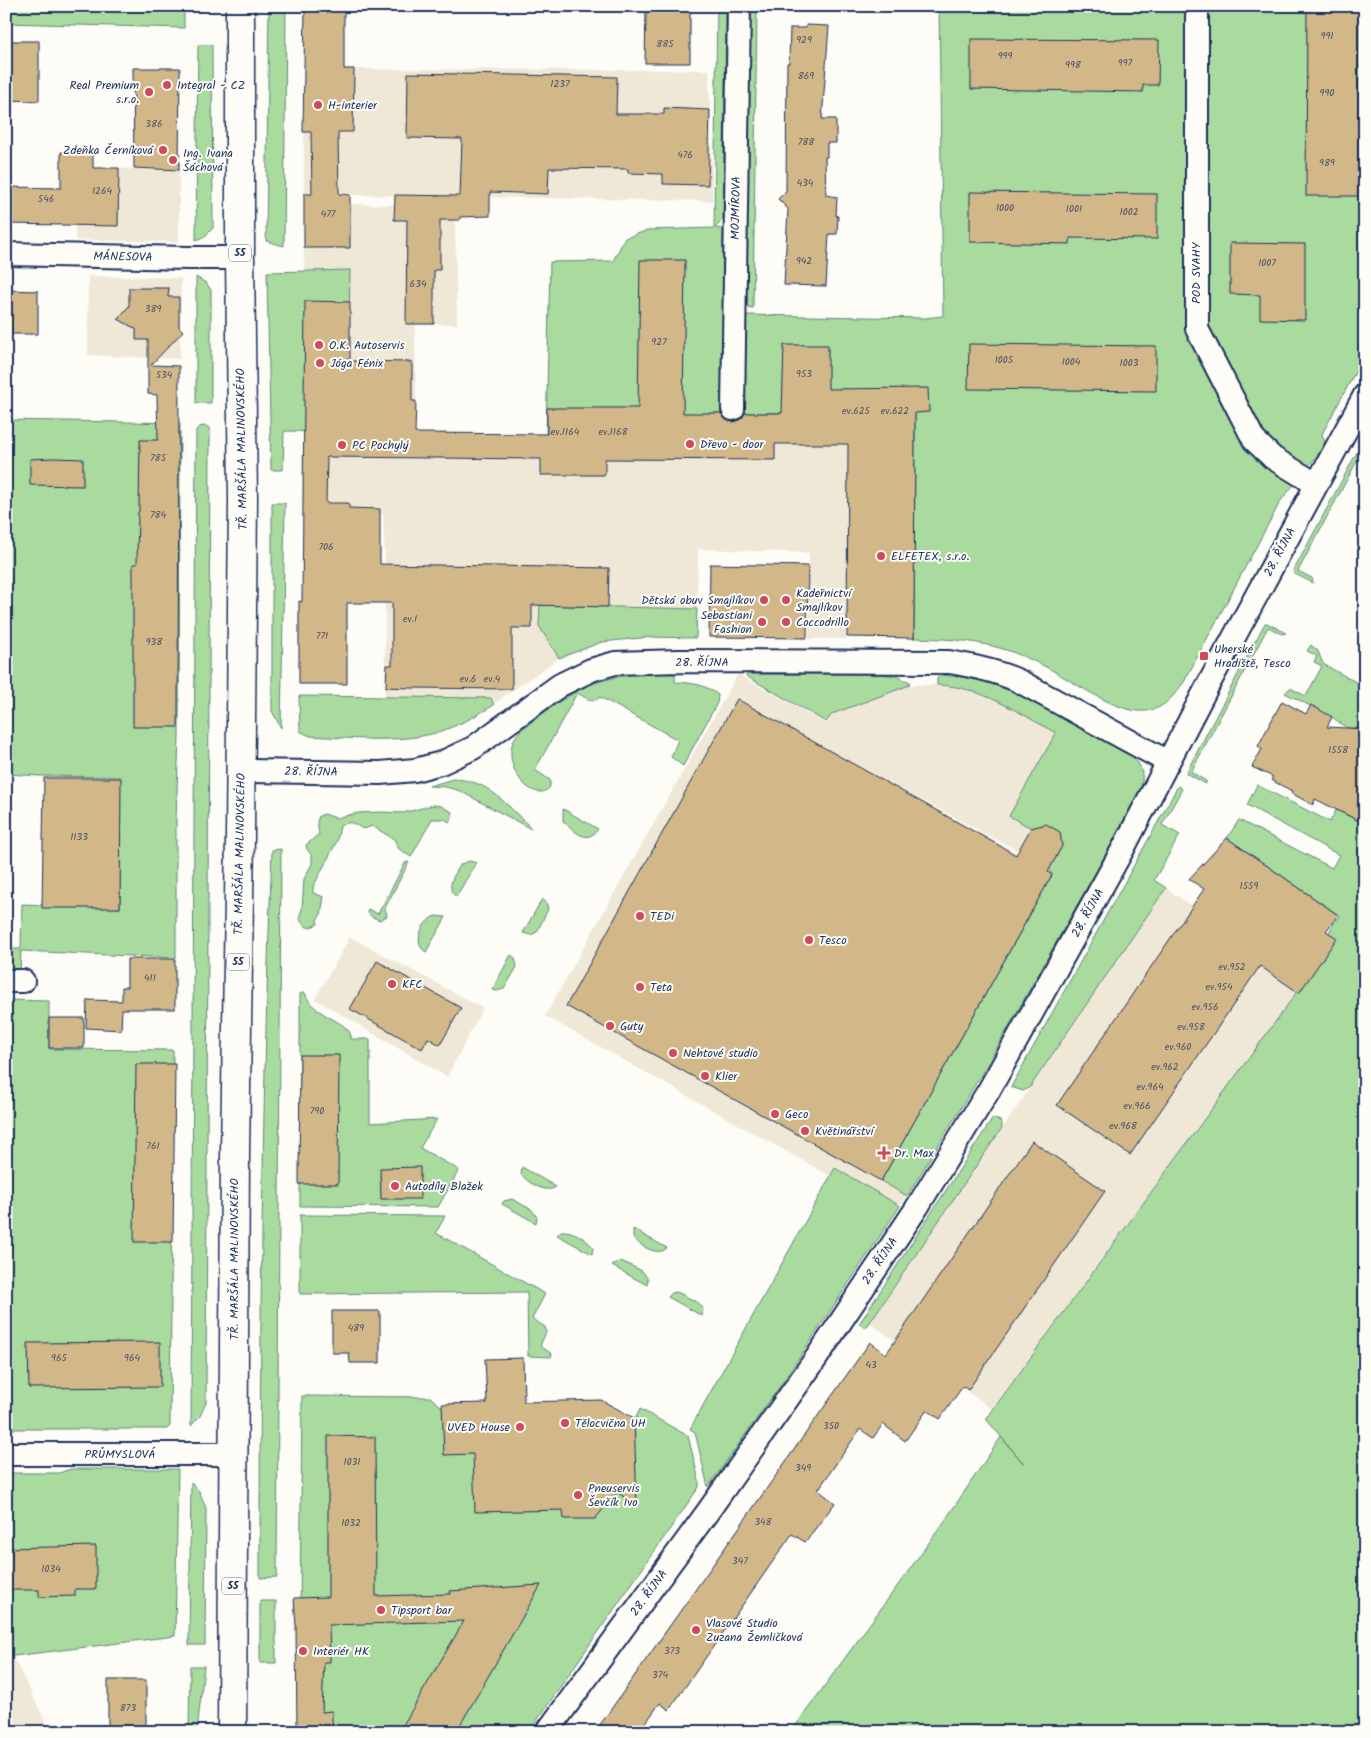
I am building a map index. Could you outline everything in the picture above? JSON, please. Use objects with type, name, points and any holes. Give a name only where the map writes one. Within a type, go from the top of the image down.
[{"type":"main road","name":"TŘ. MARŠÁLA MALINOVSKÉHO","points":[[232,1732],[235,1163],[243,499],[240,258],[240,6]]},
{"type":"street","name":"MOJMÍROVA","points":[[733,409],[739,6]]},
{"type":"street","name":"POD SVAHY","points":[[1197,15],[1197,329],[1254,440],[1273,458],[1316,484]]},
{"type":"street","name":"MÁNESOVA","points":[[6,254],[240,258]]},
{"type":"street","name":"28. ŘÍJNA","points":[[548,1732],[709,1510],[916,1209],[993,1082],[1119,857],[1365,395]]},
{"type":"street","name":"28. ŘÍJNA","points":[[241,771],[380,773],[400,772],[441,763],[465,752],[560,685],[591,670],[615,663],[679,661],[940,662],[978,667],[995,671],[1019,681],[1168,762]]},
{"type":"street","name":"PRŮMYSLOVÁ","points":[[6,1454],[233,1454]]},
{"type":"shaded area","points":[[304,69],[709,70],[713,201],[304,194]]},
{"type":"shaded area","points":[[75,167],[179,170],[179,242],[75,240]]},
{"type":"shaded area","points":[[349,204],[395,205],[395,220],[455,220],[457,324],[415,324],[416,401],[348,400],[350,270],[304,271],[304,248]]},
{"type":"shaded area","points":[[88,276],[181,278],[180,359],[88,355]]},
{"type":"shaded area","points":[[941,379],[914,638],[847,637],[846,639],[809,639],[809,553],[698,549],[697,609],[540,605],[539,626],[559,658],[495,703],[491,698],[385,697],[383,514],[349,511],[349,503],[302,503],[303,432],[685,436],[685,414],[839,413]]},
{"type":"shaded area","name":"Tesco","points":[[738,674],[826,723],[831,714],[909,685],[941,685],[962,689],[997,700],[1056,733],[1010,816],[1031,828],[1023,841],[1026,855],[888,782],[1078,886],[896,1213],[545,1016]]},
{"type":"shaded area","points":[[1166,888],[1237,937],[1240,952],[1297,992],[992,1409],[870,1323]]},
{"type":"shaded area","points":[[350,937],[483,1008],[447,1077],[315,999]]},
{"type":"shaded area","points":[[6,1657],[13,1657],[51,1732],[6,1732]]},
{"type":"green space","points":[[6,6],[184,6],[184,28],[6,23]]},
{"type":"green space","points":[[269,6],[286,6],[284,246],[266,241]]},
{"type":"green space","points":[[717,6],[726,6],[723,220],[715,228],[723,229],[722,413],[686,414],[546,434],[550,262],[613,261],[625,238],[649,230],[714,228]]},
{"type":"green space","points":[[749,6],[757,6],[753,308],[747,307],[745,303]]},
{"type":"green space","points":[[939,6],[1365,6],[1365,354],[1322,434],[1325,443],[1280,502],[1184,682],[1166,703],[1154,709],[1139,711],[1115,705],[1051,669],[993,646],[948,639],[914,638],[915,413],[745,413],[745,315],[925,318],[943,316]]},
{"type":"green space","points":[[198,45],[212,45],[213,228],[204,237],[196,240]]},
{"type":"green space","points":[[350,270],[347,432],[284,431],[283,470],[271,470],[267,272]]},
{"type":"green space","points":[[196,277],[206,283],[211,290],[211,403],[196,403]]},
{"type":"green space","points":[[6,420],[180,423],[176,958],[21,951],[20,973],[6,974],[6,949],[21,949],[22,904],[120,908],[120,777],[6,774]]},
{"type":"green space","points":[[204,426],[210,430],[206,1403],[200,1416],[191,1426],[196,430]]},
{"type":"green space","points":[[1363,441],[1365,446],[1298,571],[1312,578],[1313,583],[1293,572]]},
{"type":"green space","points":[[272,503],[285,503],[281,728],[272,711]]},
{"type":"green space","points":[[540,605],[697,609],[696,638],[651,637],[602,642],[559,658],[539,626]]},
{"type":"green space","points":[[1265,623],[1286,633],[1282,634],[1268,627],[1191,772],[1206,781],[1206,784],[1186,773]]},
{"type":"green space","points":[[1311,645],[1318,651],[1323,664],[1365,687],[1365,728],[1347,728],[1332,717],[1285,693],[1290,688],[1306,696],[1322,666],[1314,662],[1317,656],[1307,651]]},
{"type":"green space","points":[[650,673],[675,674],[675,682],[708,688],[718,695],[717,703],[683,766],[671,757],[678,740],[600,697],[592,700],[577,693],[535,770],[550,780],[550,787],[543,792],[534,791],[526,786],[518,777],[513,766],[511,754],[513,741],[521,730],[567,697],[595,683],[629,675]]},
{"type":"green space","points":[[748,674],[880,674],[896,676],[910,682],[909,685],[902,688],[832,714],[826,722],[746,676]]},
{"type":"green space","points":[[939,675],[974,678],[1019,694],[1133,757],[1142,771],[1142,779],[1141,787],[1107,852],[987,1065],[907,1196],[881,1181],[1052,875],[1048,861],[1054,860],[1062,846],[1060,837],[1036,827],[1031,828],[1009,816],[1056,733],[984,695],[969,690],[937,685]]},
{"type":"green space","points":[[299,696],[491,698],[494,705],[459,724],[431,734],[397,739],[361,739],[310,736],[300,731]]},
{"type":"green space","points":[[453,779],[472,782],[494,793],[531,829],[460,791],[446,787],[429,786]]},
{"type":"green space","points":[[1257,785],[1330,822],[1336,810],[1357,820],[1361,813],[1365,814],[1365,885],[1357,895],[1365,887],[1365,1732],[791,1732],[944,1522],[1001,1437],[1024,1464],[986,1419],[1297,992],[1334,923],[1340,916],[1227,838],[1239,820],[1332,868],[1339,855],[1247,805]]},
{"type":"green space","points":[[1178,786],[1182,789],[1162,825],[1180,835],[1154,880],[1166,888],[1030,1087],[1023,1091],[1011,1087]]},
{"type":"green space","points":[[433,805],[441,806],[452,812],[452,817],[449,822],[445,819],[432,819],[411,857],[398,848],[394,839],[372,826],[364,829],[350,823],[340,826],[337,841],[313,887],[313,893],[324,897],[321,914],[317,920],[318,924],[309,928],[302,923],[300,916],[304,879],[312,864],[312,856],[306,845],[319,834],[317,822],[319,816],[324,814],[336,818],[358,813],[403,813]]},
{"type":"green space","points":[[563,809],[598,829],[589,836],[580,835],[563,821]]},
{"type":"green space","points":[[281,849],[277,1577],[260,1578],[261,1305],[266,1032],[272,850]]},
{"type":"green space","points":[[470,861],[476,863],[456,897],[451,889],[453,877],[461,864]]},
{"type":"green space","points":[[409,862],[385,908],[387,916],[380,920],[372,917],[367,912],[368,909],[378,914],[405,863]]},
{"type":"green space","points":[[542,899],[546,902],[548,909],[537,932],[531,935],[523,933]]},
{"type":"green space","points":[[435,916],[446,917],[426,952],[420,944],[420,933],[426,923]]},
{"type":"green space","points":[[511,955],[515,958],[517,967],[504,989],[492,990]]},
{"type":"green space","points":[[305,993],[309,1001],[323,1014],[346,1028],[350,1033],[351,1039],[370,1039],[370,1123],[437,1119],[420,1148],[459,1170],[438,1207],[300,1206],[300,994]]},
{"type":"green space","points":[[6,1000],[49,1001],[49,1049],[173,1050],[170,1426],[167,1429],[6,1429]]},
{"type":"green space","points":[[993,1118],[1002,1122],[1002,1128],[866,1328],[859,1324]]},
{"type":"green space","points":[[522,1167],[556,1187],[548,1189],[532,1184],[521,1174]]},
{"type":"green space","points":[[835,1168],[900,1206],[785,1379],[708,1487],[695,1432],[690,1429]]},
{"type":"green space","points":[[512,1199],[532,1210],[537,1217],[536,1223],[502,1204],[504,1201]]},
{"type":"green space","points":[[300,1215],[445,1216],[436,1233],[545,1294],[532,1319],[545,1327],[546,1332],[540,1346],[552,1354],[551,1357],[528,1356],[527,1292],[300,1294]]},
{"type":"green space","points":[[633,1229],[667,1248],[654,1251],[644,1247],[633,1237]]},
{"type":"green space","points":[[561,1231],[574,1233],[583,1238],[593,1247],[592,1254],[557,1235]]},
{"type":"green space","points":[[621,1261],[642,1271],[648,1279],[647,1285],[612,1266]]},
{"type":"green space","points":[[677,1292],[699,1303],[703,1310],[702,1316],[668,1297],[672,1293]]},
{"type":"green space","points":[[302,1396],[430,1397],[442,1407],[634,1422],[640,1409],[688,1436],[699,1487],[529,1732],[299,1732]]},
{"type":"green space","points":[[71,1469],[178,1469],[175,1636],[6,1657],[6,1473],[59,1473]]},
{"type":"green space","points":[[191,1482],[199,1491],[206,1508],[205,1645],[189,1645]]},
{"type":"green space","points":[[260,1601],[276,1601],[276,1663],[260,1663]]},
{"type":"green space","points":[[190,1666],[204,1666],[197,1732],[189,1732]]},
{"type":"building","points":[[305,6],[344,6],[344,69],[354,69],[353,132],[338,132],[339,194],[350,195],[350,248],[304,248],[304,194],[312,194],[311,132],[303,132]]},
{"type":"building","points":[[1307,6],[1359,6],[1358,196],[1306,196]]},
{"type":"building","points":[[646,11],[690,11],[690,63],[645,63]]},
{"type":"building","points":[[806,25],[829,26],[822,119],[836,119],[836,143],[827,143],[827,157],[825,157],[826,195],[837,197],[836,216],[838,216],[837,234],[829,234],[826,286],[784,285],[788,209],[778,199],[786,191],[787,63],[789,63],[790,28],[806,28]]},
{"type":"building","points":[[971,39],[1159,40],[1158,85],[1143,85],[1143,92],[971,89]]},
{"type":"building","points":[[6,41],[39,41],[39,101],[6,100]]},
{"type":"building","points":[[133,68],[180,68],[179,170],[134,168]]},
{"type":"building","points":[[408,73],[617,77],[616,114],[664,114],[664,108],[710,110],[708,185],[663,184],[663,174],[628,173],[628,169],[549,168],[548,194],[490,192],[490,216],[460,217],[460,220],[440,220],[440,270],[434,270],[434,324],[406,324],[407,220],[394,220],[395,195],[460,196],[462,139],[407,138]]},
{"type":"building","points":[[61,152],[93,152],[93,168],[119,168],[118,226],[6,224],[6,187],[61,188]]},
{"type":"building","points":[[970,192],[1157,194],[1157,239],[1070,238],[1070,244],[970,242]]},
{"type":"building","points":[[1230,243],[1305,244],[1305,320],[1260,319],[1260,295],[1230,294]]},
{"type":"building","points":[[640,260],[685,260],[683,413],[721,413],[726,420],[733,422],[740,420],[745,413],[782,413],[784,345],[828,345],[828,389],[928,388],[929,412],[915,413],[914,638],[847,637],[848,444],[775,444],[775,460],[605,459],[605,475],[541,475],[541,459],[327,457],[326,503],[349,503],[349,508],[380,509],[380,564],[609,568],[608,607],[532,605],[532,628],[512,628],[512,689],[411,688],[386,687],[387,665],[392,665],[392,603],[347,603],[347,684],[299,684],[299,601],[302,602],[305,301],[350,302],[350,361],[412,362],[412,401],[416,401],[415,433],[547,434],[547,408],[638,408]]},
{"type":"building","points":[[129,288],[169,288],[168,297],[179,297],[179,327],[183,331],[151,365],[179,366],[178,727],[133,727],[133,564],[137,564],[140,440],[158,440],[157,395],[148,394],[148,340],[136,340],[136,329],[118,319],[129,306]]},
{"type":"building","points":[[6,290],[38,291],[38,334],[6,334]]},
{"type":"building","points":[[969,344],[1156,346],[1156,391],[968,389]]},
{"type":"building","points":[[30,459],[83,459],[83,486],[30,485]]},
{"type":"building","points":[[710,564],[808,566],[807,638],[709,637]]},
{"type":"building","name":"Tesco","points":[[737,699],[1016,855],[1031,828],[1046,824],[1060,832],[1062,846],[1048,872],[1052,875],[881,1181],[566,1006]]},
{"type":"building","points":[[1282,701],[1306,714],[1311,705],[1332,717],[1327,727],[1365,729],[1365,807],[1357,820],[1315,799],[1313,805],[1271,780],[1273,777],[1252,767],[1262,749],[1258,746]]},
{"type":"building","points":[[44,778],[121,778],[120,908],[42,908]]},
{"type":"building","points":[[1227,838],[1338,915],[1326,931],[1337,938],[1299,993],[1260,966],[1130,1155],[1057,1105],[1204,889],[1189,879]]},
{"type":"building","points":[[127,959],[175,959],[175,1009],[122,1009],[121,1030],[86,1028],[87,1000],[122,1001],[122,987],[127,987]]},
{"type":"building","name":"KFC","points":[[377,961],[461,1008],[440,1045],[428,1038],[422,1049],[350,1009]]},
{"type":"building","points":[[49,1018],[84,1018],[84,1048],[49,1048]]},
{"type":"building","points":[[300,1055],[339,1055],[338,1184],[299,1184]]},
{"type":"building","points":[[136,1064],[175,1064],[173,1242],[134,1242]]},
{"type":"building","points":[[1032,1141],[1105,1191],[968,1390],[963,1386],[940,1419],[927,1410],[905,1441],[883,1424],[873,1438],[860,1429],[818,1490],[835,1503],[805,1542],[792,1534],[669,1710],[660,1703],[639,1732],[595,1732],[870,1342],[886,1354]]},
{"type":"building","points":[[420,1167],[420,1199],[381,1199],[380,1168]]},
{"type":"building","points":[[332,1311],[380,1311],[380,1363],[350,1363],[349,1353],[332,1353]]},
{"type":"building","points":[[160,1342],[160,1387],[29,1388],[28,1343]]},
{"type":"building","points":[[523,1358],[524,1402],[601,1400],[634,1418],[637,1506],[617,1492],[595,1519],[564,1519],[563,1510],[475,1512],[473,1454],[444,1455],[442,1404],[487,1403],[485,1359]]},
{"type":"building","points":[[328,1436],[375,1437],[376,1596],[451,1594],[450,1591],[541,1585],[456,1732],[399,1732],[464,1621],[329,1625],[330,1662],[324,1662],[322,1712],[332,1711],[332,1732],[297,1732],[294,1598],[328,1597]]},
{"type":"building","points":[[96,1546],[96,1589],[75,1589],[75,1596],[39,1597],[39,1590],[6,1590],[6,1548]]},
{"type":"building","points":[[108,1680],[146,1680],[146,1732],[108,1732]]},
{"type":"place","name":"Integral - CZ","points":[[167,85]]},
{"type":"place","name":"Real Premium s.r.o.","points":[[149,92]]},
{"type":"place","name":"H-interier","points":[[318,105]]},
{"type":"place","name":"Zdeňka Černíková","points":[[163,150]]},
{"type":"place","name":"Ing. Ivana Šáchová","points":[[173,160]]},
{"type":"place","name":"O.K. Autoservis","points":[[319,345]]},
{"type":"place","name":"Jóga Fénix","points":[[320,363]]},
{"type":"place","name":"Dřevo - door","points":[[690,444]]},
{"type":"place","name":"PC Pochylý","points":[[342,445]]},
{"type":"place","name":"ELFETEX, s.r.o.","points":[[881,556]]},
{"type":"place","name":"Dětská obuv Smajlíkov","points":[[764,600]]},
{"type":"place","name":"Kadeřnictví Smajlíkov","points":[[786,600]]},
{"type":"place","name":"Sebastiani Fashion","points":[[762,622]]},
{"type":"place","name":"Coccodrillo","points":[[786,622]]},
{"type":"place","name":"Uherské Hradiště, Tesco","points":[[1204,656]]},
{"type":"place","name":"TEDi","points":[[640,916]]},
{"type":"place","name":"Tesco","points":[[809,940]]},
{"type":"place","name":"KFC","points":[[392,984]]},
{"type":"place","name":"Teta","points":[[640,987]]},
{"type":"place","name":"Guty","points":[[610,1026]]},
{"type":"place","name":"Nehtové studio","points":[[673,1053]]},
{"type":"place","name":"Klier","points":[[705,1076]]},
{"type":"place","name":"Geco","points":[[775,1114]]},
{"type":"place","name":"Květinářství","points":[[805,1131]]},
{"type":"place","name":"Dr. Max","points":[[884,1153]]},
{"type":"place","name":"Autodíly Blažek","points":[[395,1186]]},
{"type":"place","name":"Tělocvična UH","points":[[565,1423]]},
{"type":"place","name":"UVED House","points":[[520,1427]]},
{"type":"place","name":"Pneuservis Ševčík Ivo","points":[[578,1495]]},
{"type":"place","name":"Tipsport bar","points":[[381,1610]]},
{"type":"place","name":"Vlasové Studio Zuzana Žemličková","points":[[696,1630]]},
{"type":"place","name":"Interiér HK","points":[[303,1651]]}]
